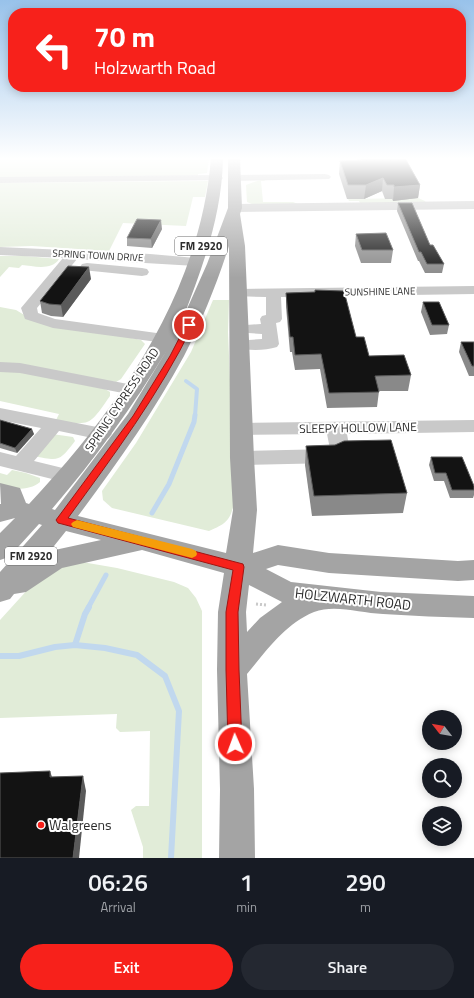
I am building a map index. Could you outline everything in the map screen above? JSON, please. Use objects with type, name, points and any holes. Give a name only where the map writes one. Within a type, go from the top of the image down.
[{"type":"main road","name":"SPRING CYPRESS ROAD","points":[[12,507],[68,476],[102,434],[133,390],[164,338],[196,262],[210,218],[213,198]]},
{"type":"main road","points":[[223,198],[223,204],[234,211],[237,246],[242,458],[245,510],[239,567],[232,612],[232,670],[237,788],[237,858]]},
{"type":"main road","name":"SPRING CYPRESS ROAD","points":[[62,520],[136,417],[174,356],[196,310],[215,264],[234,211],[234,198]]},
{"type":"main road","points":[[196,262],[204,269],[190,302],[196,310]]},
{"type":"main road","name":"HOLZWARTH ROAD","points":[[12,507],[239,567],[286,592],[381,604],[474,607]]},
{"type":"main road","name":"FM 2920","points":[[0,550],[12,507]]},
{"type":"main road","name":"FM 2920","points":[[0,593],[62,520]]},
{"type":"main road","points":[[0,593],[55,559],[143,541]]},
{"type":"main road","points":[[239,567],[278,555],[330,563],[458,571],[474,570]]},
{"type":"main road","points":[[232,670],[278,618],[292,609],[306,603],[328,598]]},
{"type":"street","points":[[234,211],[474,205]]},
{"type":"street","name":"SPRING TOWN DRIVE","points":[[0,251],[66,264],[196,262]]},
{"type":"street","points":[[142,272],[66,264],[30,308],[31,316],[53,323],[164,338]]},
{"type":"street","name":"SUNSHINE LANE","points":[[238,293],[474,290]]},
{"type":"street","points":[[240,336],[269,329],[268,319],[274,319],[273,293]]},
{"type":"street","points":[[0,367],[20,368],[133,390]]},
{"type":"street","points":[[0,414],[102,434]]},
{"type":"street","points":[[20,464],[54,425]]},
{"type":"street","name":"SLEEPY HOLLOW LANE","points":[[242,429],[474,426]]},
{"type":"street","points":[[242,458],[333,456],[340,450],[336,428]]},
{"type":"street","points":[[0,459],[68,476]]},
{"type":"green space","points":[[0,198],[193,198],[186,226],[123,223],[109,251],[32,246],[0,247]]},
{"type":"green space","points":[[247,198],[263,198],[263,202],[293,202],[298,204],[252,204],[247,202]]},
{"type":"green space","points":[[418,198],[426,203],[361,205],[359,201],[349,201],[348,199]]},
{"type":"green space","points":[[0,256],[25,256],[59,259],[52,265],[42,267],[22,265],[19,268],[9,267],[0,277]]},
{"type":"green space","points":[[213,300],[229,300],[228,332],[235,500],[232,512],[224,523],[209,531],[112,508],[103,500],[102,491],[136,443],[191,352]]},
{"type":"green space","points":[[0,307],[16,310],[26,316],[141,340],[145,344],[121,379],[116,382],[0,365]]},
{"type":"green space","points":[[0,369],[105,389],[110,392],[110,396],[94,418],[89,421],[77,423],[56,420],[59,414],[0,401]]},
{"type":"green space","points":[[52,434],[73,437],[75,441],[62,456],[58,458],[49,459],[34,456]]},
{"type":"green space","points":[[12,470],[40,478],[40,482],[26,488],[15,489],[0,487],[0,473],[7,475]]},
{"type":"green space","points":[[82,562],[117,568],[174,582],[188,588],[196,598],[202,611],[202,858],[143,858],[143,847],[131,810],[136,806],[149,806],[150,731],[120,732],[116,728],[117,714],[0,718],[0,620],[30,587],[52,570]]},
{"type":"building","points":[[398,203],[412,203],[430,245],[433,245],[444,264],[427,264],[421,252],[419,252]]},
{"type":"building","points":[[137,219],[161,220],[151,239],[127,238]]},
{"type":"building","points":[[386,233],[393,250],[362,250],[356,234]]},
{"type":"building","points":[[68,266],[89,267],[61,305],[49,304],[40,301]]},
{"type":"building","points":[[315,290],[344,291],[356,337],[364,337],[369,356],[404,355],[411,375],[375,376],[379,392],[329,393],[321,354],[295,355],[293,337],[290,337],[286,293],[315,292]]},
{"type":"building","points":[[423,302],[439,302],[449,325],[432,325]]},
{"type":"building","points":[[461,342],[474,342],[474,366],[472,366]]},
{"type":"building","points":[[0,420],[32,429],[15,448],[0,443]]},
{"type":"building","points":[[391,440],[407,493],[314,496],[306,446],[335,445],[344,441]]},
{"type":"building","points":[[431,457],[462,457],[474,486],[474,490],[452,490],[446,473],[435,473]]},
{"type":"building","name":"Walgreens","points":[[50,771],[50,777],[83,776],[73,858],[0,858],[0,773]]},
{"type":"waterway","points":[[186,381],[197,389],[195,416]]},
{"type":"waterway","points":[[152,513],[169,484],[194,422],[195,415]]},
{"type":"waterway","points":[[88,608],[106,575]]},
{"type":"waterway","points":[[75,645],[85,614],[89,607]]},
{"type":"waterway","points":[[0,656],[19,656],[55,647],[75,645]]},
{"type":"waterway","points":[[75,645],[105,648],[137,655],[165,676],[179,711],[171,858]]},
{"type":"slow traffic","points":[[77,524],[192,554]]},
{"type":"place","name":"Walgreens","points":[[41,825]]},
{"type":"route","points":[[189,325],[174,356],[136,417],[62,520],[191,553],[239,567],[232,612],[232,670],[235,744]]}]
